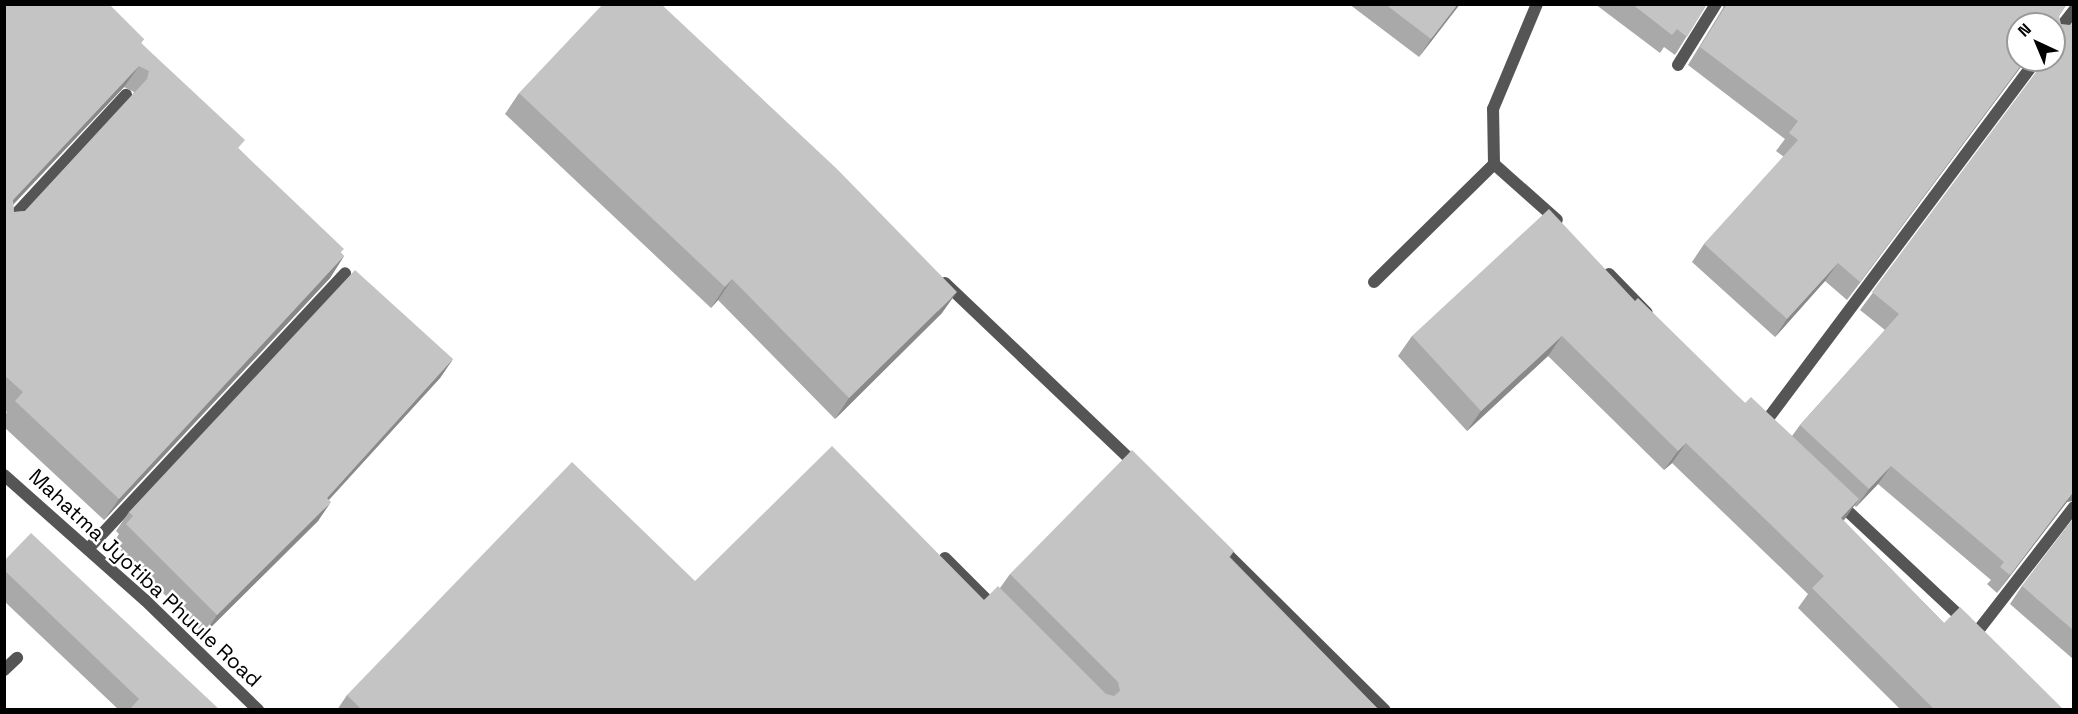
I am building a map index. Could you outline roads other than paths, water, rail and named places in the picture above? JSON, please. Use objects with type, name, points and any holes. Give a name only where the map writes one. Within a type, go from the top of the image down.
[{"type":"street","points":[[1374,282],[1494,164],[1494,109],[1537,4]]},
{"type":"street","points":[[1678,65],[1716,4]]},
{"type":"street","points":[[1761,429],[2027,72]]},
{"type":"street","points":[[4,226],[126,95]]},
{"type":"street","points":[[1494,164],[1529,191],[1571,234]]},
{"type":"street","points":[[1595,259],[1653,319]]},
{"type":"street","points":[[88,549],[345,273]]},
{"type":"street","points":[[936,274],[1150,478]]},
{"type":"street","name":"Mahatma Jyotiba Phuule Road","points":[[4,475],[88,549],[258,710]]},
{"type":"street","points":[[1827,492],[1981,636],[2073,507]]},
{"type":"street","points":[[1209,536],[1385,710]]},
{"type":"street","points":[[945,558],[1008,621]]},
{"type":"street","points":[[4,670],[17,658]]}]
